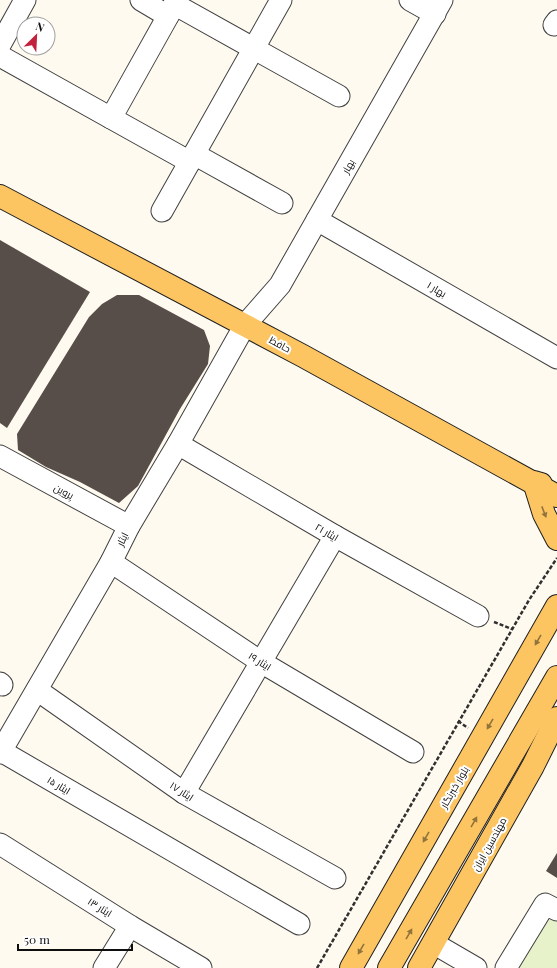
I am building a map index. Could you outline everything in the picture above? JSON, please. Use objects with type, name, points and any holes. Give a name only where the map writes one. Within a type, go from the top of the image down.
[{"type":"main road","name":"حافظ","points":[[0,196],[245,325],[534,482],[557,496]]},
{"type":"main road","points":[[557,486],[534,482],[544,514],[557,539]]},
{"type":"main road","name":"بلوار خبرنگار","points":[[350,968],[557,606]]},
{"type":"main road","points":[[389,968],[557,678]]},
{"type":"main road","name":"مهندسین ایران","points":[[419,968],[533,766],[555,724]]},
{"type":"street","points":[[2,35],[25,0]]},
{"type":"street","points":[[141,0],[173,7],[253,48],[339,96]]},
{"type":"street","points":[[162,211],[280,0]]},
{"type":"street","points":[[410,0],[439,7]]},
{"type":"street","points":[[111,118],[173,7]]},
{"type":"street","name":"بهار","points":[[245,325],[280,286],[439,7]]},
{"type":"street","points":[[0,56],[111,118],[282,203]]},
{"type":"street","name":"بهار ۱","points":[[317,220],[557,358]]},
{"type":"street","name":"ایثار","points":[[0,752],[111,562],[129,526],[178,444],[245,325]]},
{"type":"street","name":"ایثار ۲۱","points":[[178,444],[335,536],[478,616]]},
{"type":"street","name":"پروین","points":[[1,460],[129,526]]},
{"type":"street","points":[[184,793],[335,536]]},
{"type":"street","name":"ایثار ۱۹","points":[[111,562],[261,662],[414,752]]},
{"type":"street","name":"ایثار ۱۷","points":[[37,690],[184,793],[335,878]]},
{"type":"street","name":"ایثار ۱۵","points":[[0,752],[299,924]]},
{"type":"street","name":"ایثار ۱۳","points":[[0,844],[130,926],[201,968]]},
{"type":"street","points":[[456,852],[476,867]]},
{"type":"street","points":[[506,968],[551,907]]},
{"type":"street","points":[[104,968],[130,926]]},
{"type":"street","points":[[433,943],[476,968]]},
{"type":"path","points":[[317,968],[529,600],[557,558]]},
{"type":"green space","points":[[545,904],[557,910],[557,968],[506,968]]},
{"type":"building","points":[[0,240],[90,292],[7,428],[0,423]]},
{"type":"building","points":[[117,295],[139,295],[204,330],[210,346],[208,364],[180,409],[138,486],[119,503],[80,482],[46,467],[18,450],[17,434],[89,317],[102,304]]},
{"type":"building","points":[[557,853],[557,878],[546,871]]}]
